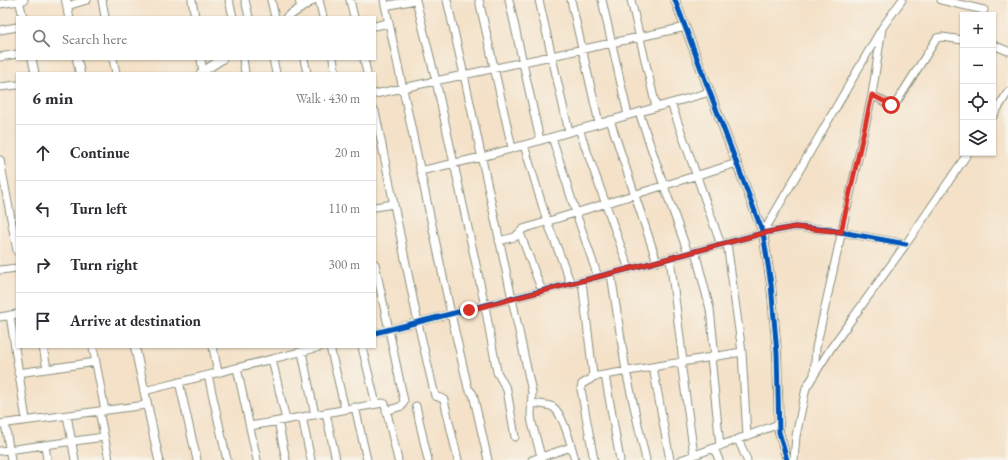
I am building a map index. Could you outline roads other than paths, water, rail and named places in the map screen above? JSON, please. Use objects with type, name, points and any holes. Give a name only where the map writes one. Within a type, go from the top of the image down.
[{"type":"street","points":[[0,4],[21,0],[23,16]]},
{"type":"street","points":[[69,16],[67,3],[88,0]]},
{"type":"street","points":[[102,0],[106,16]]},
{"type":"street","points":[[192,0],[195,16]]},
{"type":"street","points":[[230,0],[234,16]]},
{"type":"street","points":[[245,0],[249,16]]},
{"type":"street","points":[[271,0],[275,16]]},
{"type":"street","points":[[295,11],[313,0]]},
{"type":"street","points":[[319,0],[323,16]]},
{"type":"street","points":[[350,0],[354,16]]},
{"type":"street","points":[[488,460],[473,394],[468,388],[451,314],[384,3],[416,0],[436,81],[485,306],[497,372],[507,390],[515,437]]},
{"type":"street","points":[[447,0],[532,392],[532,423],[542,458]]},
{"type":"street","points":[[479,0],[493,69],[512,148]]},
{"type":"street","points":[[509,0],[540,140]]},
{"type":"street","points":[[539,0],[569,132]]},
{"type":"street","points":[[571,0],[600,123]]},
{"type":"street","points":[[602,0],[628,115]]},
{"type":"street","points":[[631,0],[656,107]]},
{"type":"street","points":[[675,0],[764,233],[778,353],[779,432],[788,460]]},
{"type":"street","points":[[764,233],[882,28],[902,0]]},
{"type":"street","points":[[941,0],[984,10]]},
{"type":"street","points":[[376,26],[388,23]]},
{"type":"street","points":[[0,30],[16,27]]},
{"type":"street","points":[[376,94],[686,27]]},
{"type":"street","points":[[814,375],[816,348],[872,95],[882,28]]},
{"type":"street","points":[[872,95],[890,105],[896,103],[936,38],[942,37],[960,40]]},
{"type":"street","points":[[996,46],[1008,51]]},
{"type":"street","points":[[0,57],[16,54]]},
{"type":"street","points":[[32,60],[35,72]]},
{"type":"street","points":[[78,60],[80,72]]},
{"type":"street","points":[[113,60],[116,72]]},
{"type":"street","points":[[201,60],[202,72],[220,60]]},
{"type":"street","points":[[243,60],[245,72]]},
{"type":"street","points":[[273,60],[276,72]]},
{"type":"street","points":[[304,60],[307,72]]},
{"type":"street","points":[[333,60],[336,72]]},
{"type":"street","points":[[364,60],[367,72]]},
{"type":"street","points":[[0,87],[16,85]]},
{"type":"street","points":[[420,171],[482,157],[710,92]]},
{"type":"street","points":[[996,111],[1008,92]]},
{"type":"street","points":[[671,103],[696,176],[724,244],[742,352],[747,436]]},
{"type":"street","points":[[639,112],[664,186],[692,252],[710,308],[717,447],[719,460]]},
{"type":"street","points":[[376,116],[418,323],[435,396],[444,400],[458,460]]},
{"type":"street","points":[[610,120],[657,262]]},
{"type":"street","points":[[579,129],[628,269]]},
{"type":"street","points":[[552,137],[598,277]]},
{"type":"street","points":[[524,145],[547,221],[571,284]]},
{"type":"street","points":[[794,460],[796,436],[806,388],[830,348],[906,244],[966,156]]},
{"type":"street","points":[[0,160],[15,228],[16,240]]},
{"type":"street","points":[[499,241],[515,237],[523,229],[547,221],[737,163]]},
{"type":"street","points":[[376,207],[393,204]]},
{"type":"street","points":[[376,333],[611,274],[764,233],[795,227],[841,232],[906,244]]},
{"type":"street","points":[[520,233],[542,291]]},
{"type":"street","points":[[670,258],[694,456]]},
{"type":"street","points":[[0,270],[16,268]]},
{"type":"street","points":[[376,269],[404,401],[402,406],[386,411]]},
{"type":"street","points":[[611,274],[626,371],[646,460]]},
{"type":"street","points":[[582,281],[592,377]]},
{"type":"street","points":[[0,316],[13,315],[18,372],[26,420]]},
{"type":"street","points":[[43,348],[46,369]]},
{"type":"street","points":[[92,348],[96,362],[104,437],[109,460]]},
{"type":"street","points":[[135,348],[146,405],[159,460]]},
{"type":"street","points":[[213,348],[218,372]]},
{"type":"street","points":[[144,391],[316,348]]},
{"type":"street","points":[[330,348],[345,409]]},
{"type":"street","points":[[362,348],[376,404]]},
{"type":"street","points":[[302,352],[315,415]]},
{"type":"street","points":[[594,460],[581,389],[582,384],[592,377],[742,352]]},
{"type":"street","points":[[272,359],[286,420]]},
{"type":"street","points":[[18,372],[96,362]]},
{"type":"street","points":[[652,367],[670,460]]},
{"type":"street","points":[[237,368],[257,460]]},
{"type":"street","points":[[208,375],[227,460]]},
{"type":"street","points":[[605,375],[620,460]]},
{"type":"street","points":[[179,382],[197,460]]},
{"type":"street","points":[[250,426],[383,403],[385,404],[398,460]]},
{"type":"street","points":[[531,403],[554,408],[564,425],[575,460]]},
{"type":"street","points":[[11,460],[2,424],[146,405]]},
{"type":"street","points":[[416,406],[428,460]]},
{"type":"street","points":[[355,407],[367,460]]},
{"type":"street","points":[[326,413],[336,460]]},
{"type":"street","points":[[67,415],[76,460]]},
{"type":"street","points":[[302,417],[311,460]]},
{"type":"street","points":[[278,422],[286,460]]},
{"type":"street","points":[[681,460],[779,424]]},
{"type":"street","points":[[0,451],[104,437]]},
{"type":"street","points":[[738,439],[747,460]]},
{"type":"street","points":[[45,445],[48,460]]},
{"type":"street","points":[[532,460],[571,448]]}]
